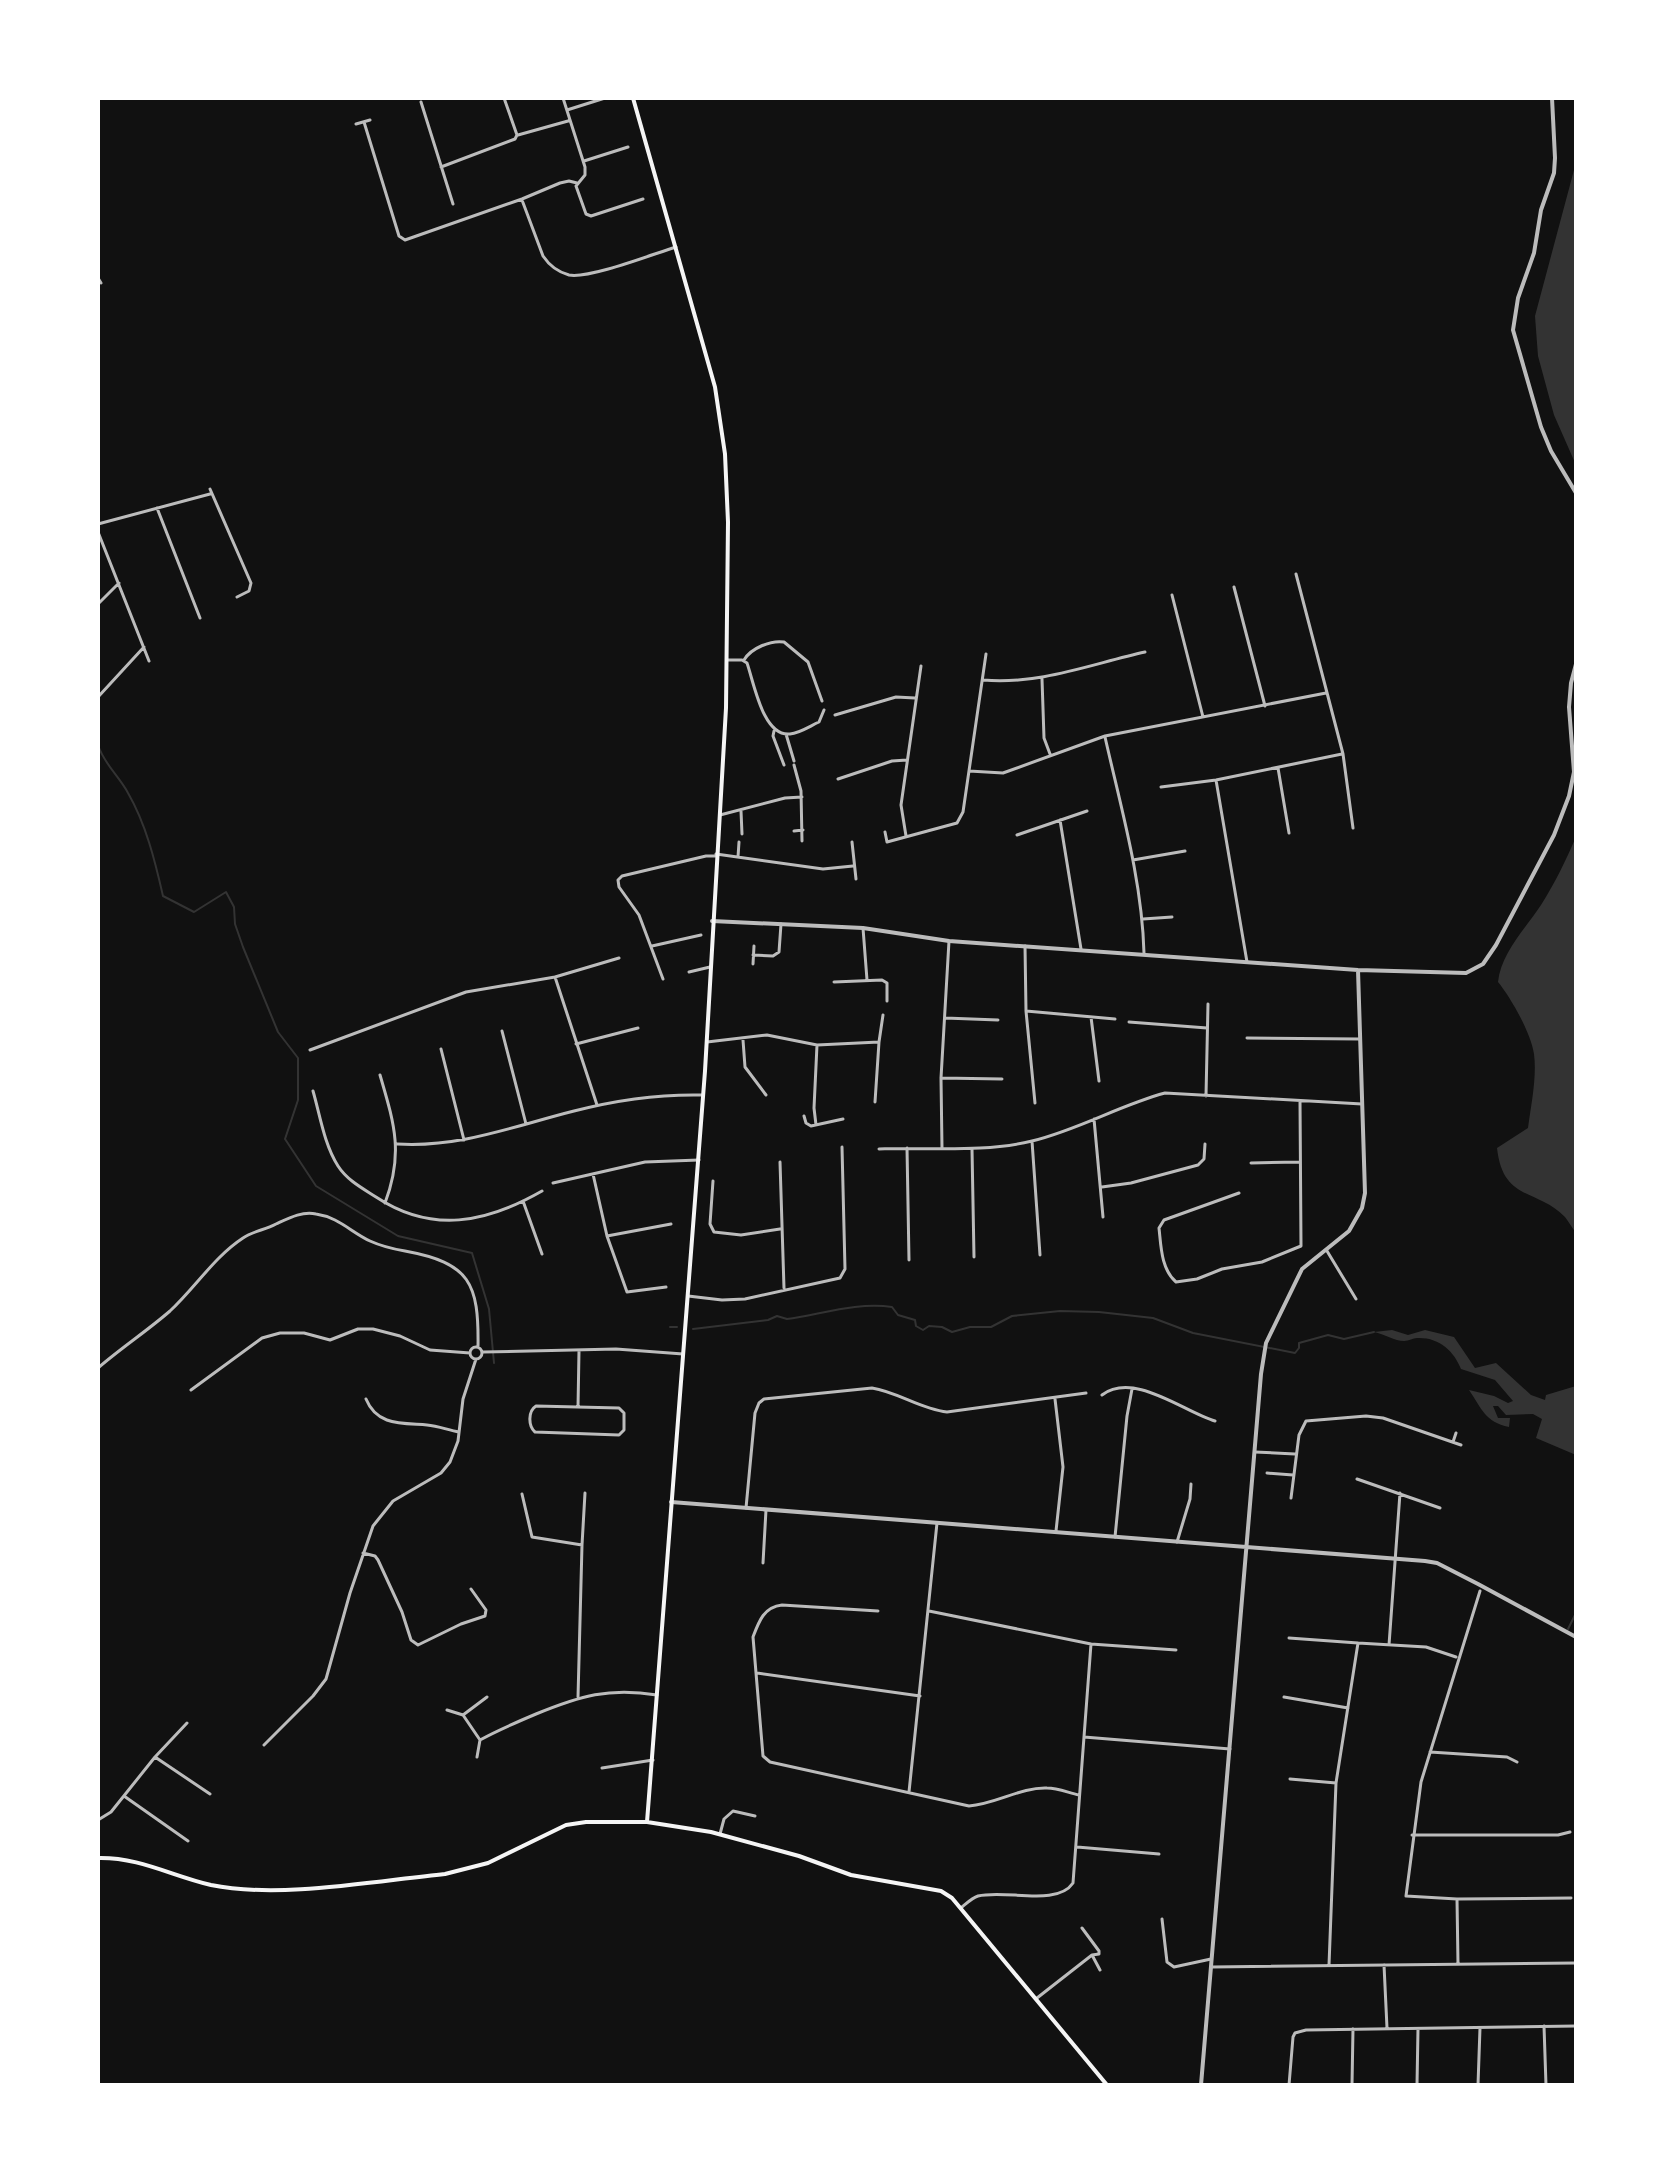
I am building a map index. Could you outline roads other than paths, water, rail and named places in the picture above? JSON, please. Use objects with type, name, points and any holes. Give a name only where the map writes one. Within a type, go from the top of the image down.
[{"type":"main road","points":[[633,98],[708,361],[722,423],[728,491],[727,660],[707,1042],[647,1822]]},
{"type":"main road","points":[[98,1858],[139,1861],[212,1885],[278,1891],[445,1874],[488,1863],[566,1825],[586,1822],[647,1822],[720,1834],[799,1856],[851,1875],[941,1891],[962,1907],[1107,2085]]},
{"type":"street","points":[[504,98],[517,135]]},
{"type":"street","points":[[563,98],[586,172],[577,183]]},
{"type":"street","points":[[567,110],[605,98]]},
{"type":"street","points":[[1552,98],[1554,173],[1541,210],[1534,253],[1518,298],[1513,330],[1537,417],[1551,451],[1576,493]]},
{"type":"street","points":[[421,102],[453,204]]},
{"type":"street","points":[[356,124],[370,120]]},
{"type":"street","points":[[441,167],[507,144],[517,135],[568,121]]},
{"type":"street","points":[[364,122],[402,238],[408,239],[560,183],[577,183]]},
{"type":"street","points":[[584,161],[628,147]]},
{"type":"street","points":[[577,183],[584,212],[588,216],[643,199]]},
{"type":"street","points":[[522,199],[543,256],[548,264],[568,275],[586,274],[676,247]]},
{"type":"street","points":[[98,278],[101,283]]},
{"type":"street","points":[[98,524],[211,491],[251,583],[249,591],[237,597]]},
{"type":"street","points":[[157,508],[200,618]]},
{"type":"street","points":[[98,532],[149,661]]},
{"type":"street","points":[[1296,574],[1343,754],[1353,828]]},
{"type":"street","points":[[98,604],[119,583]]},
{"type":"street","points":[[1234,587],[1265,706]]},
{"type":"street","points":[[1172,595],[1203,717]]},
{"type":"street","points":[[744,660],[748,653],[770,643],[784,642],[808,662],[822,701]]},
{"type":"street","points":[[98,697],[144,647]]},
{"type":"street","points":[[983,680],[1003,682],[1042,678],[1145,652]]},
{"type":"street","points":[[885,832],[887,842],[957,823],[963,812],[986,654]]},
{"type":"street","points":[[727,660],[744,660]]},
{"type":"street","points":[[744,660],[766,718],[775,730],[786,734],[819,722],[824,710]]},
{"type":"street","points":[[712,921],[863,928],[949,941],[1358,970],[1466,973],[1488,958],[1534,874],[1569,796],[1574,772],[1569,707],[1576,664]]},
{"type":"street","points":[[906,836],[901,805],[921,666]]},
{"type":"street","points":[[1042,678],[1044,738],[1050,754]]},
{"type":"street","points":[[969,771],[1003,773],[1105,736],[1326,693]]},
{"type":"street","points":[[835,715],[896,697],[915,698]]},
{"type":"street","points":[[775,730],[773,736],[784,765]]},
{"type":"street","points":[[786,734],[802,797],[802,841]]},
{"type":"street","points":[[1105,736],[1133,860],[1143,919],[1144,953]]},
{"type":"street","points":[[1161,787],[1216,780],[1343,754]]},
{"type":"street","points":[[838,779],[892,761],[907,760]]},
{"type":"street","points":[[1278,768],[1289,833]]},
{"type":"street","points":[[1216,780],[1247,962]]},
{"type":"street","points":[[719,815],[785,798],[802,797]]},
{"type":"street","points":[[741,811],[742,834]]},
{"type":"street","points":[[1017,835],[1087,811]]},
{"type":"street","points":[[1060,820],[1081,949]]},
{"type":"street","points":[[794,831],[803,830]]},
{"type":"street","points":[[738,857],[739,842]]},
{"type":"street","points":[[852,842],[856,879]]},
{"type":"street","points":[[1133,860],[1185,851]]},
{"type":"street","points":[[663,979],[639,915],[619,887],[618,880],[622,876],[716,855],[823,869],[853,866]]},
{"type":"street","points":[[1143,919],[1172,917]]},
{"type":"street","points":[[753,955],[773,956],[779,952],[781,923]]},
{"type":"street","points":[[863,928],[867,980]]},
{"type":"street","points":[[652,946],[701,935]]},
{"type":"street","points":[[942,1148],[941,1078],[949,941]]},
{"type":"street","points":[[753,964],[754,946]]},
{"type":"street","points":[[1025,946],[1026,1011],[1035,1103]]},
{"type":"street","points":[[310,1050],[466,992],[555,977],[619,958]]},
{"type":"street","points":[[689,972],[710,967]]},
{"type":"street","points":[[1201,2085],[1265,1344],[1302,1269],[1349,1231],[1362,1208],[1365,1193],[1358,970]]},
{"type":"street","points":[[555,977],[597,1105]]},
{"type":"street","points":[[834,982],[882,980],[887,983],[887,1001]]},
{"type":"street","points":[[1206,1096],[1208,1004]]},
{"type":"street","points":[[1026,1011],[1115,1019]]},
{"type":"street","points":[[875,1102],[883,1015]]},
{"type":"street","points":[[1091,1017],[1099,1081]]},
{"type":"street","points":[[945,1018],[998,1020]]},
{"type":"street","points":[[1129,1022],[1207,1028]]},
{"type":"street","points":[[576,1044],[638,1028]]},
{"type":"street","points":[[502,1031],[526,1124]]},
{"type":"street","points":[[707,1042],[767,1035],[817,1045],[879,1042]]},
{"type":"street","points":[[1247,1038],[1360,1039]]},
{"type":"street","points":[[743,1040],[745,1067],[766,1095]]},
{"type":"street","points":[[816,1125],[817,1045]]},
{"type":"street","points":[[441,1049],[464,1140]]},
{"type":"street","points":[[380,1075],[397,1144],[394,1174],[385,1203]]},
{"type":"street","points":[[941,1078],[1002,1079]]},
{"type":"street","points":[[313,1091],[332,1154],[346,1176],[406,1214],[430,1220],[475,1218],[542,1191]]},
{"type":"street","points":[[879,1149],[972,1149],[1032,1141],[1165,1093],[1362,1104]]},
{"type":"street","points":[[397,1144],[433,1145],[464,1140],[597,1105],[667,1095],[703,1095]]},
{"type":"street","points":[[1239,1193],[1164,1220],[1159,1228],[1163,1256],[1168,1272],[1176,1282],[1262,1262],[1301,1246],[1300,1101]]},
{"type":"street","points":[[804,1116],[808,1126],[843,1119]]},
{"type":"street","points":[[1094,1119],[1103,1217]]},
{"type":"street","points":[[1032,1141],[1040,1255]]},
{"type":"street","points":[[1102,1187],[1131,1183],[1198,1165],[1204,1159],[1205,1144]]},
{"type":"street","points":[[688,1296],[733,1300],[834,1279],[843,1274],[842,1147]]},
{"type":"street","points":[[907,1148],[909,1260]]},
{"type":"street","points":[[972,1149],[974,1257]]},
{"type":"street","points":[[553,1183],[645,1162],[699,1160]]},
{"type":"street","points":[[780,1162],[784,1288]]},
{"type":"street","points":[[1251,1163],[1300,1162]]},
{"type":"street","points":[[593,1174],[607,1236],[627,1292],[666,1287]]},
{"type":"street","points":[[713,1181],[710,1224],[714,1232],[741,1235],[780,1229]]},
{"type":"street","points":[[523,1201],[542,1254]]},
{"type":"street","points":[[98,1368],[168,1313],[236,1243],[256,1231],[302,1213],[331,1217],[369,1241],[429,1255],[455,1267],[470,1285],[476,1300],[478,1347],[483,1352],[579,1350],[683,1354]]},
{"type":"street","points":[[607,1236],[671,1224]]},
{"type":"street","points":[[1327,1250],[1356,1299]]},
{"type":"street","points":[[191,1390],[262,1338],[280,1333],[304,1333],[330,1340],[358,1329],[373,1329],[400,1336],[430,1350],[470,1353],[476,1359]]},
{"type":"street","points":[[470,1353],[478,1347]]},
{"type":"street","points":[[578,1407],[579,1350]]},
{"type":"street","points":[[264,1745],[326,1679],[373,1526],[385,1509],[446,1468],[454,1455],[463,1399],[476,1359],[483,1352]]},
{"type":"street","points":[[746,1508],[755,1413],[764,1399],[872,1388],[935,1411],[947,1412],[1086,1393]]},
{"type":"street","points":[[1102,1395],[1115,1388],[1132,1389],[1158,1395],[1186,1411],[1215,1421]]},
{"type":"street","points":[[1115,1537],[1132,1389]]},
{"type":"street","points":[[366,1399],[375,1414],[395,1424],[427,1425],[459,1432]]},
{"type":"street","points":[[1055,1399],[1063,1467],[1056,1532]]},
{"type":"street","points":[[536,1406],[578,1407],[623,1409],[624,1430],[619,1435],[535,1432],[532,1429],[531,1412],[536,1406]]},
{"type":"street","points":[[1291,1498],[1299,1435],[1306,1421],[1366,1416],[1383,1418],[1461,1445]]},
{"type":"street","points":[[1453,1442],[1456,1433]]},
{"type":"street","points":[[1255,1452],[1297,1454]]},
{"type":"street","points":[[1267,1473],[1293,1475]]},
{"type":"street","points":[[1357,1479],[1440,1508]]},
{"type":"street","points":[[1177,1542],[1190,1499],[1191,1484]]},
{"type":"street","points":[[578,1697],[585,1493]]},
{"type":"street","points":[[1389,1645],[1400,1493]]},
{"type":"street","points":[[522,1494],[532,1537],[582,1545]]},
{"type":"street","points":[[671,1502],[1437,1563],[1576,1637]]},
{"type":"street","points":[[763,1563],[766,1510]]},
{"type":"street","points":[[909,1792],[937,1523]]},
{"type":"street","points":[[363,1553],[378,1560],[415,1644],[424,1643],[485,1616],[486,1610],[471,1589]]},
{"type":"street","points":[[1480,1591],[1457,1657],[1417,1802],[1406,1896],[1571,1898]]},
{"type":"street","points":[[878,1611],[774,1606],[768,1609],[758,1622],[753,1637],[763,1756],[770,1762],[969,1806],[985,1805],[1036,1788],[1079,1795]]},
{"type":"street","points":[[929,1611],[1091,1644],[1176,1650]]},
{"type":"street","points":[[1289,1638],[1426,1647],[1457,1657]]},
{"type":"street","points":[[1329,1965],[1336,1783],[1358,1643]]},
{"type":"street","points":[[962,1907],[972,1899],[987,1895],[1065,1893],[1073,1883],[1091,1644]]},
{"type":"street","points":[[756,1673],[920,1696]]},
{"type":"street","points":[[480,1740],[578,1697],[621,1690],[657,1695]]},
{"type":"street","points":[[463,1715],[487,1697]]},
{"type":"street","points":[[1284,1697],[1348,1708]]},
{"type":"street","points":[[447,1710],[463,1715],[480,1740],[477,1757]]},
{"type":"street","points":[[98,1820],[111,1812],[187,1723]]},
{"type":"street","points":[[1084,1737],[1230,1749]]},
{"type":"street","points":[[1430,1752],[1507,1757],[1517,1762]]},
{"type":"street","points":[[155,1757],[210,1794]]},
{"type":"street","points":[[602,1768],[653,1760]]},
{"type":"street","points":[[1290,1779],[1336,1783]]},
{"type":"street","points":[[124,1796],[188,1841]]},
{"type":"street","points":[[720,1834],[724,1819],[733,1811],[755,1816]]},
{"type":"street","points":[[1412,1835],[1558,1835],[1570,1832]]},
{"type":"street","points":[[1077,1847],[1159,1854]]},
{"type":"street","points":[[1457,1899],[1458,1964]]},
{"type":"street","points":[[1162,1919],[1167,1962],[1174,1967],[1211,1959]]},
{"type":"street","points":[[1037,1998],[1092,1955],[1099,1954],[1082,1928]]},
{"type":"street","points":[[1092,1955],[1100,1970]]},
{"type":"street","points":[[1210,1967],[1576,1963]]},
{"type":"street","points":[[1384,1965],[1387,2028]]},
{"type":"street","points":[[1544,2026],[1546,2085]]},
{"type":"street","points":[[1289,2085],[1289,2062],[1295,2033],[1306,2030],[1576,2026]]},
{"type":"street","points":[[1417,2085],[1418,2028]]},
{"type":"street","points":[[1478,2085],[1480,2028]]},
{"type":"street","points":[[1352,2085],[1353,2029]]},
{"type":"waterway","points":[[98,734],[98,744]]},
{"type":"waterway","points":[[98,745],[140,817],[163,896],[194,912],[226,892],[234,907],[235,924],[243,947],[278,1032],[298,1058],[298,1100],[285,1139],[316,1186],[398,1236],[472,1253]]},
{"type":"waterway","points":[[472,1253],[489,1309],[494,1363]]},
{"type":"waterway","points":[[693,1329],[768,1320],[777,1316],[787,1319],[853,1307],[879,1306],[892,1307],[898,1315],[915,1320],[916,1326],[923,1330],[929,1326],[952,1332],[970,1327],[991,1327],[1012,1316],[1060,1311],[1099,1312],[1153,1318],[1193,1333],[1295,1353],[1299,1343],[1328,1335],[1344,1339],[1374,1332]]},
{"type":"waterway","points":[[670,1327],[677,1327]]},
{"type":"waterway","points":[[1568,1629],[1576,1613]]}]
